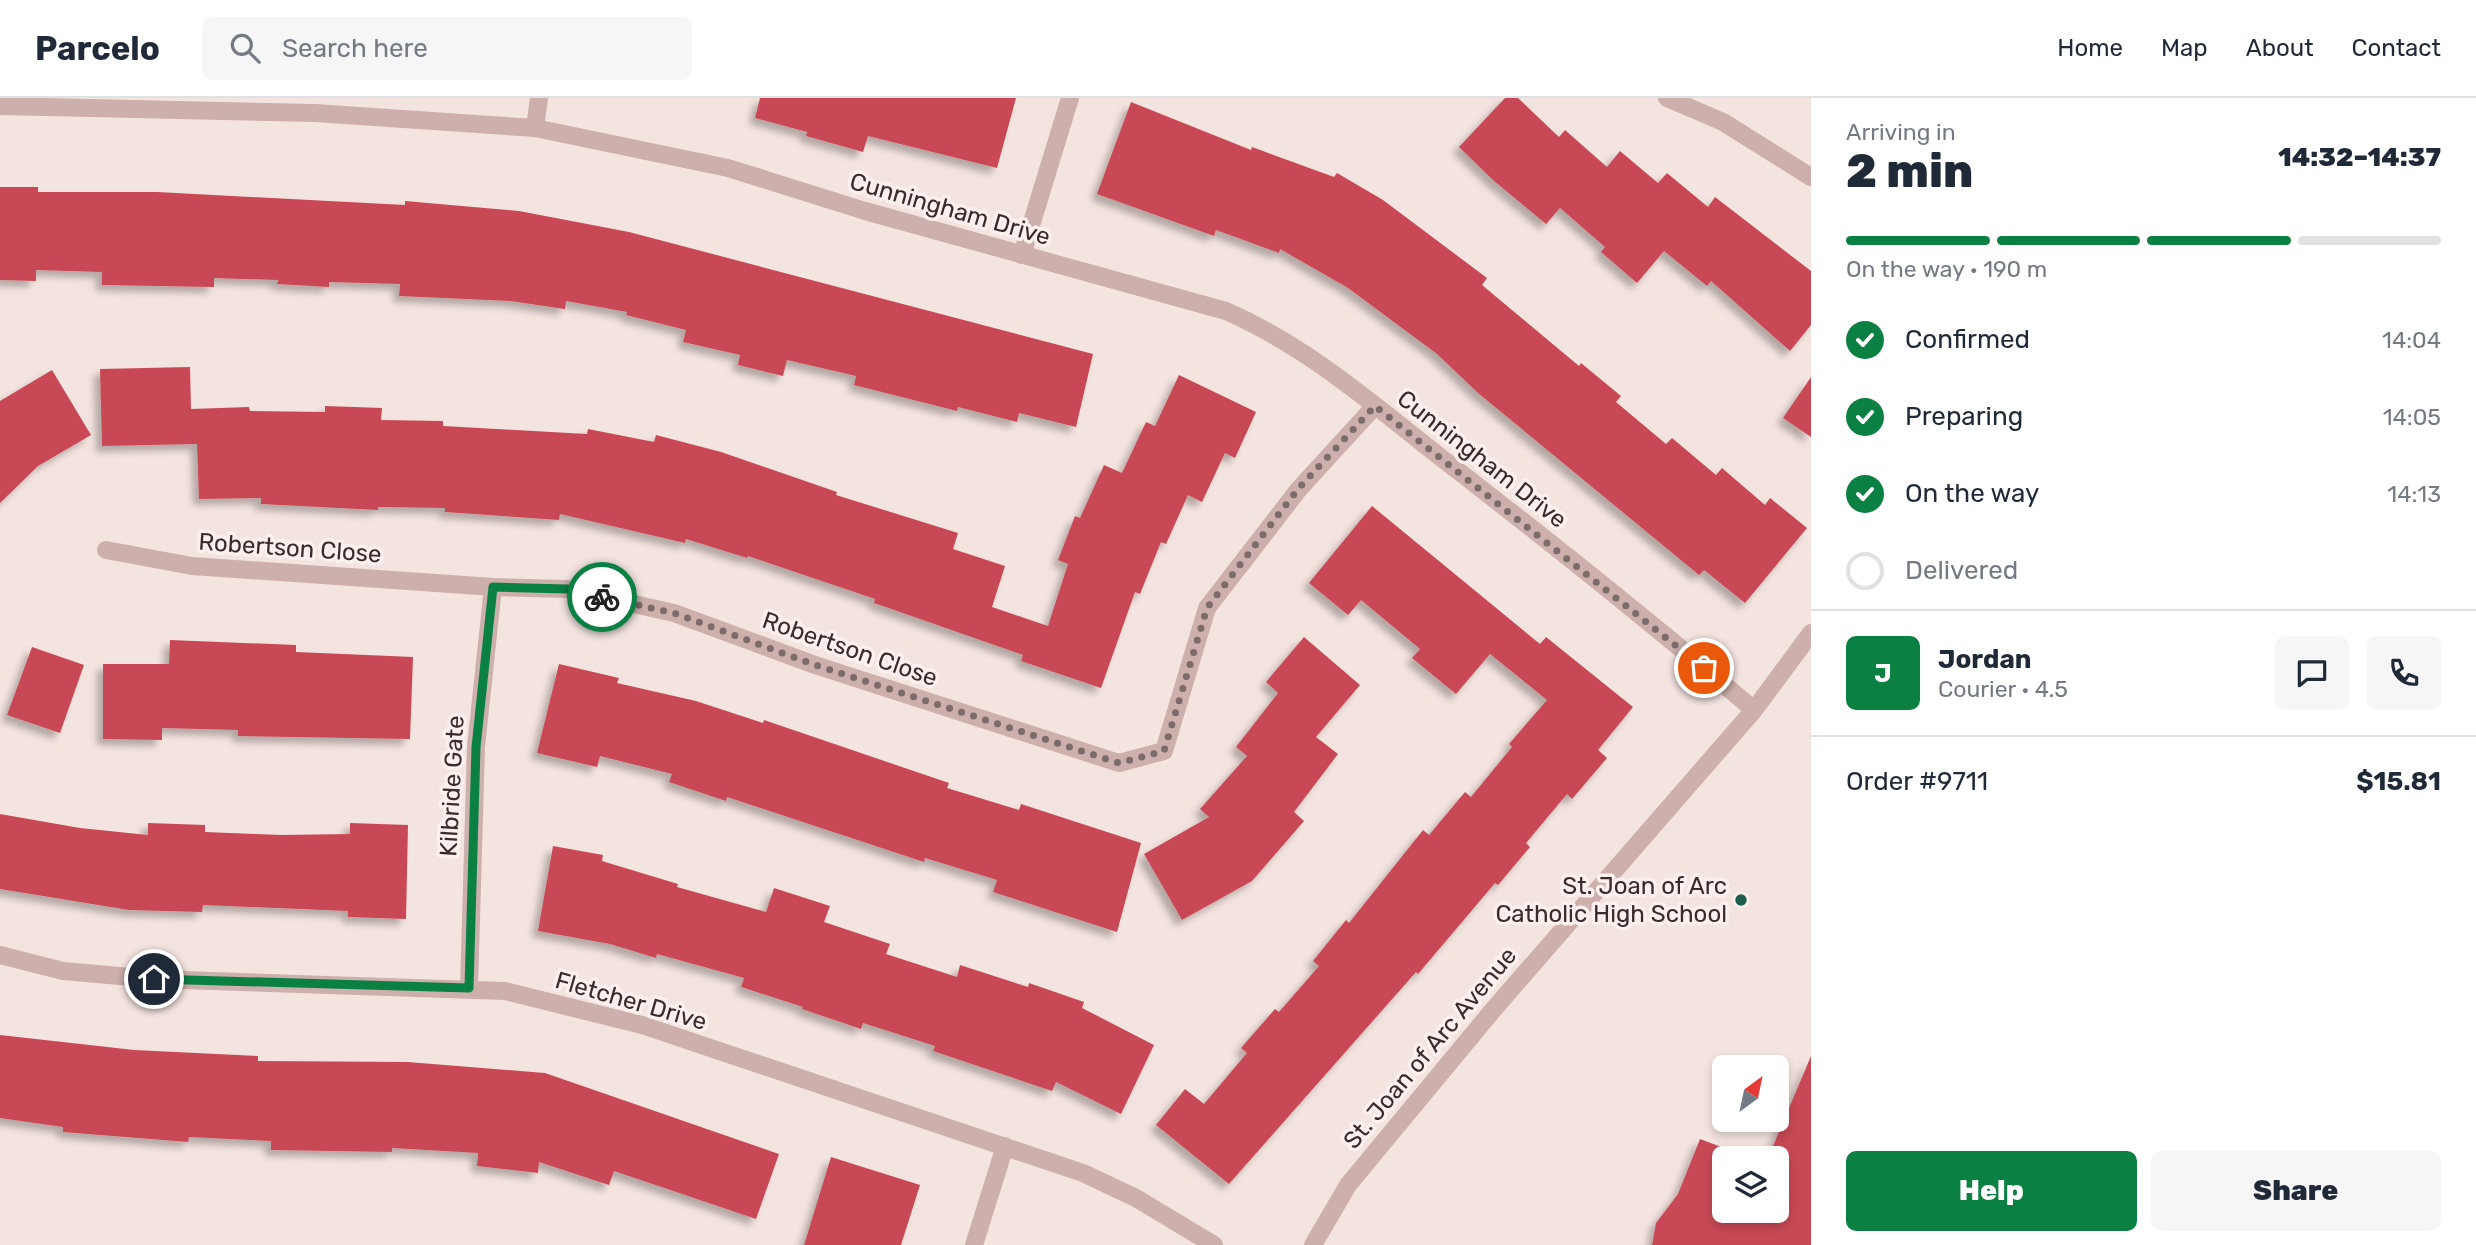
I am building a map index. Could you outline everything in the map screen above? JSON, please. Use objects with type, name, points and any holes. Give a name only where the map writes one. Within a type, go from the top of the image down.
[{"type":"street","points":[[536,128],[538,98]]},
{"type":"street","points":[[1022,255],[1070,98]]},
{"type":"street","points":[[1667,98],[1723,122],[1811,177]]},
{"type":"street","name":"Cunningham Drive","points":[[0,106],[315,113],[536,128],[728,168],[864,211],[1226,311],[1271,331],[1375,406],[1530,527],[1754,710]]},
{"type":"street","name":"Robertson Close","points":[[106,550],[192,566],[493,587],[567,589],[674,613],[815,665],[1119,763],[1164,751],[1207,608],[1298,489],[1375,406]]},
{"type":"street","name":"Kilbride Gate","points":[[469,988],[476,747],[493,587]]},
{"type":"street","name":"St. Joan of Arc Avenue","points":[[1313,1245],[1348,1185],[1421,1101],[1493,1010],[1754,710],[1811,633]]},
{"type":"street","name":"Fletcher Drive","points":[[0,955],[63,971],[154,979],[505,991],[631,1022],[1094,1178],[1136,1198],[1214,1245]]},
{"type":"street","points":[[974,1245],[1004,1146]]},
{"type":"building","points":[[760,98],[1016,98],[997,168],[868,136],[863,152],[806,136],[807,132],[755,118]]},
{"type":"building","points":[[1505,98],[1518,98],[1559,137],[1565,130],[1607,167],[1620,151],[1658,183],[1667,173],[1708,207],[1715,197],[1811,271],[1811,325],[1790,351],[1711,281],[1707,286],[1664,251],[1637,283],[1601,252],[1605,247],[1560,208],[1546,224],[1494,181],[1459,147]]},
{"type":"building","points":[[1131,102],[1251,150],[1252,147],[1334,177],[1337,173],[1383,200],[1487,278],[1482,285],[1579,366],[1581,363],[1621,396],[1616,402],[1666,444],[1672,438],[1716,475],[1722,468],[1765,505],[1770,498],[1807,528],[1745,603],[1704,570],[1699,575],[1478,393],[1437,354],[1348,288],[1280,249],[1279,253],[1216,230],[1214,236],[1097,194]]},
{"type":"building","points":[[0,187],[38,187],[38,192],[157,192],[405,205],[405,201],[519,211],[629,232],[1093,354],[1076,427],[1019,413],[1017,422],[958,407],[957,411],[854,385],[856,376],[787,360],[783,376],[738,365],[740,355],[683,342],[686,330],[626,315],[627,312],[566,301],[565,309],[510,301],[399,296],[400,284],[329,282],[329,287],[277,284],[278,280],[214,278],[214,287],[102,285],[102,272],[36,270],[36,281],[0,280]]},
{"type":"building","points":[[190,367],[191,409],[249,407],[250,411],[325,412],[325,406],[382,408],[381,420],[443,421],[443,426],[587,434],[588,429],[654,442],[656,435],[721,452],[837,492],[836,495],[958,533],[953,549],[1005,566],[992,607],[1048,626],[1068,564],[1058,560],[1075,516],[1080,518],[1104,465],[1122,473],[1146,422],[1155,426],[1179,375],[1256,412],[1235,458],[1225,453],[1202,502],[1188,495],[1166,544],[1161,542],[1140,594],[1135,592],[1101,688],[1021,661],[1023,655],[874,603],[875,599],[748,556],[747,558],[686,539],[685,543],[560,514],[559,520],[445,512],[445,508],[378,507],[378,510],[261,504],[261,498],[199,499],[197,444],[102,446],[100,369]]},
{"type":"building","points":[[52,370],[91,435],[38,466],[0,503],[0,401]]},
{"type":"building","points":[[1811,377],[1811,437],[1783,418]]},
{"type":"building","points":[[1372,506],[1540,644],[1546,637],[1633,707],[1598,750],[1607,758],[1572,799],[1567,794],[1526,843],[1530,847],[1498,885],[1495,883],[1418,974],[1416,972],[1229,1184],[1156,1125],[1185,1089],[1204,1104],[1247,1053],[1241,1048],[1275,1009],[1279,1012],[1319,966],[1313,961],[1346,920],[1349,923],[1423,830],[1429,835],[1465,792],[1471,797],[1512,747],[1509,744],[1547,700],[1490,654],[1456,694],[1412,658],[1420,649],[1361,600],[1348,615],[1309,583]]},
{"type":"building","points":[[1304,637],[1360,685],[1316,737],[1338,754],[1294,812],[1304,821],[1252,881],[1182,920],[1144,854],[1209,817],[1200,809],[1247,756],[1236,747],[1278,693],[1266,682]]},
{"type":"building","points":[[170,640],[296,645],[296,652],[413,657],[410,739],[238,736],[238,730],[162,728],[162,740],[103,739],[103,664],[169,664]]},
{"type":"building","points":[[32,647],[84,665],[60,733],[7,715]]},
{"type":"building","points":[[559,664],[619,678],[617,683],[696,701],[763,723],[764,720],[949,783],[947,788],[1019,810],[1021,804],[1141,843],[1117,932],[993,892],[997,880],[925,858],[924,862],[727,797],[726,801],[669,782],[672,774],[600,756],[597,767],[537,753]]},
{"type":"building","points":[[0,814],[80,828],[148,835],[148,823],[205,825],[205,832],[282,835],[350,834],[350,823],[408,825],[406,919],[348,917],[348,911],[203,905],[202,912],[129,910],[0,889]]},
{"type":"building","points":[[553,846],[603,855],[602,861],[678,884],[677,887],[766,912],[774,888],[830,906],[824,922],[890,944],[886,954],[957,977],[960,965],[1028,987],[1029,983],[1084,1002],[1082,1008],[1154,1045],[1121,1114],[1056,1082],[1052,1091],[933,1051],[935,1046],[863,1023],[861,1029],[741,987],[744,978],[657,954],[656,958],[610,944],[538,931]]},
{"type":"building","points":[[0,1035],[134,1050],[258,1056],[258,1061],[408,1062],[545,1073],[779,1154],[756,1219],[614,1171],[609,1185],[539,1162],[538,1173],[477,1166],[478,1153],[392,1148],[392,1152],[271,1150],[271,1141],[189,1137],[188,1142],[63,1132],[63,1127],[0,1118]]},
{"type":"building","points":[[1811,1056],[1811,1245],[1652,1245],[1656,1223],[1678,1194],[1700,1139],[1719,1146],[1712,1146],[1712,1223],[1789,1223],[1789,1146],[1773,1146],[1779,1132],[1789,1132],[1789,1108]]},
{"type":"building","points":[[831,1157],[920,1185],[901,1245],[804,1245]]},
{"type":"way so far","points":[[602,597],[674,613],[815,665],[1067,744],[1119,763],[1137,759],[1164,751],[1177,717],[1207,608],[1298,489],[1375,406],[1704,668]]},
{"type":"place","name":"St. Joan of Arc Catholic High School","points":[[1741,900]]},
{"type":"route","points":[[154,979],[469,988],[476,747],[493,587],[567,589],[602,597]]}]
